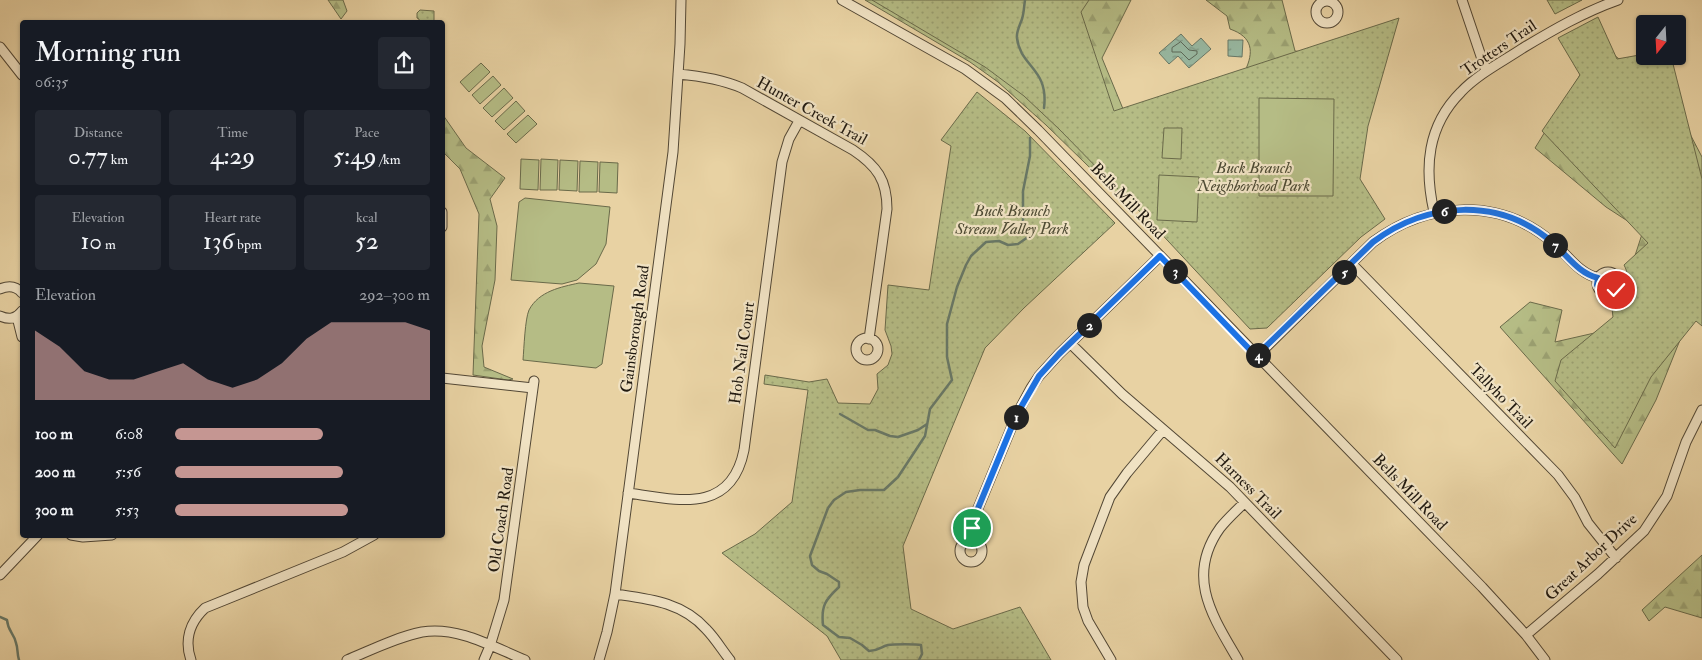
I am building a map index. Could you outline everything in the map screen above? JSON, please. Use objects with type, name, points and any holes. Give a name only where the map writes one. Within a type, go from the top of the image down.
[{"type":"street","name":"Gainsborough Road","points":[[599,660],[615,594],[669,183],[678,74],[681,0]]},
{"type":"street","name":"Bells Mill Road","points":[[842,0],[949,60],[994,89],[1038,130],[1482,586],[1526,635],[1545,660]]},
{"type":"street","points":[[1462,0],[1486,72]]},
{"type":"street","name":"Trotters Trail","points":[[1434,212],[1428,171],[1431,145],[1443,115],[1461,92],[1486,72],[1555,28],[1618,0]]},
{"type":"street","points":[[0,47],[20,73]]},
{"type":"street","name":"Hunter Creek Trail","points":[[678,74],[702,76],[742,88],[867,159],[876,169],[884,188],[887,209],[869,339]]},
{"type":"street","name":"Hob Nail Court","points":[[628,493],[686,500],[702,499],[721,490],[738,470],[745,440],[782,162],[789,139],[799,121]]},
{"type":"street","points":[[1256,356],[1373,242],[1411,221],[1434,212],[1456,210],[1480,211],[1516,221],[1549,240],[1581,272],[1598,278]]},
{"type":"street","points":[[971,541],[974,518],[1023,401],[1039,376],[1160,256]]},
{"type":"street","name":"Tallyho Trail","points":[[1352,264],[1558,475],[1575,498],[1588,523],[1616,558]]},
{"type":"street","points":[[0,288],[6,286],[16,287],[20,291]]},
{"type":"street","points":[[0,316],[7,319],[20,314]]},
{"type":"street","name":"Harness Trail","points":[[1070,344],[1122,394],[1207,466],[1397,660]]},
{"type":"street","name":"Old Coach Road","points":[[445,378],[533,384],[509,574],[500,617],[484,660]]},
{"type":"street","name":"Great Arbor Drive","points":[[1526,635],[1616,558],[1644,531],[1667,496],[1686,442],[1702,410]]},
{"type":"street","points":[[1111,660],[1085,613],[1082,595],[1082,573],[1110,497],[1127,472],[1163,430]]},
{"type":"street","points":[[1238,660],[1210,611],[1205,592],[1204,577],[1208,552],[1216,536],[1244,503]]},
{"type":"street","points":[[0,575],[35,538]]},
{"type":"street","points":[[191,660],[188,649],[188,635],[194,621],[205,608],[343,552],[369,538]]},
{"type":"street","points":[[615,594],[660,601],[682,610],[707,629],[730,660]]},
{"type":"street","points":[[347,660],[408,636],[424,632],[443,631],[463,635],[525,660]]},
{"type":"green space","points":[[328,0],[343,0],[347,11],[341,19]]},
{"type":"green space","points":[[865,0],[1131,0],[1102,58],[1128,121],[1131,185],[1122,199],[1046,125],[998,82],[970,62]]},
{"type":"green space","name":"Buck Branch Neighborhood Park","points":[[872,0],[1089,0],[1081,12],[1114,111],[1399,18],[1368,126],[1360,179],[1385,219],[1361,237],[1267,328],[1250,329],[1155,227],[1024,96],[985,67]]},
{"type":"green space","points":[[1206,0],[1282,0],[1295,51],[1347,57],[1245,71],[1250,58],[1250,46],[1243,36],[1230,29],[1227,16]]},
{"type":"green space","points":[[1547,0],[1582,0],[1555,14]]},
{"type":"green space","points":[[420,10],[434,11],[434,20],[419,20],[417,13]]},
{"type":"green space","points":[[1598,17],[1617,59],[1636,56],[1636,65],[1673,65],[1702,179],[1702,326],[1696,321],[1651,377],[1615,448],[1555,381],[1561,360],[1613,317],[1611,301],[1621,295],[1627,286],[1628,276],[1624,265],[1648,243],[1542,131],[1580,75],[1558,38]]},
{"type":"green space","points":[[1591,38],[1622,61],[1678,111],[1702,157],[1702,323],[1690,315],[1656,400],[1622,464],[1500,327],[1530,302],[1562,310],[1555,342],[1612,329],[1632,290],[1631,268],[1643,231],[1606,207],[1535,148],[1580,75],[1570,40]]},
{"type":"green space","points":[[481,63],[490,72],[469,92],[460,82]]},
{"type":"green space","points":[[493,76],[501,85],[480,104],[472,95]]},
{"type":"green space","points":[[504,88],[513,98],[492,117],[483,108]]},
{"type":"green space","name":"Buck Branch Stream Valley Park","points":[[977,92],[1025,131],[1115,223],[1024,308],[985,348],[903,546],[911,609],[953,629],[1020,607],[1051,660],[841,660],[827,636],[722,553],[755,534],[792,502],[808,390],[764,384],[765,375],[809,382],[827,379],[838,403],[870,404],[878,389],[877,374],[888,365],[892,354],[885,330],[888,285],[929,290],[951,146],[941,140]]},
{"type":"green space","points":[[1259,98],[1334,99],[1333,196],[1259,196]]},
{"type":"green space","points":[[516,101],[525,111],[504,130],[495,121]]},
{"type":"green space","points":[[528,115],[537,124],[516,143],[507,134]]},
{"type":"green space","points":[[445,118],[466,148],[505,178],[490,199],[497,226],[495,280],[482,346],[484,367],[513,379],[473,375],[479,214],[460,169],[445,154]]},
{"type":"green space","points":[[1164,128],[1182,128],[1181,159],[1162,158]]},
{"type":"green space","points":[[521,159],[539,160],[538,190],[520,189]]},
{"type":"green space","points":[[541,159],[558,160],[557,190],[540,190]]},
{"type":"green space","points":[[560,160],[578,161],[577,191],[559,190]]},
{"type":"green space","points":[[580,161],[598,162],[597,192],[579,192]]},
{"type":"green space","points":[[600,162],[618,163],[617,193],[599,192]]},
{"type":"green space","points":[[1159,175],[1199,177],[1197,222],[1157,220]]},
{"type":"green space","points":[[525,198],[610,207],[606,244],[596,264],[577,280],[562,284],[511,280],[519,202]]},
{"type":"green space","points":[[579,283],[614,286],[602,364],[596,368],[523,360],[527,320],[529,310],[533,304],[544,294]]},
{"type":"green space","points":[[1702,555],[1702,618],[1665,607],[1649,621],[1642,610]]},
{"type":"water","points":[[1181,34],[1192,46],[1201,38],[1211,49],[1189,68],[1178,56],[1169,64],[1159,53]]},
{"type":"water","points":[[1228,40],[1243,40],[1242,57],[1228,56]]},
{"type":"waterway","points":[[1025,0],[1017,38],[1023,56],[1042,84],[1044,108]]},
{"type":"waterway","points":[[919,660],[922,654],[921,645],[891,645],[869,651],[850,638],[839,637],[823,625],[823,608],[830,596],[839,587],[839,582],[812,565],[810,556],[828,508],[834,500],[846,492],[884,490],[898,477],[925,436],[930,409],[952,380],[947,357],[947,324],[957,287],[966,265],[971,256],[986,242],[999,241],[1008,245],[1018,244],[1028,237],[1029,228],[1023,221],[1023,191],[1030,156],[1030,138]]},
{"type":"waterway","points":[[840,414],[868,430],[875,430],[898,437],[918,430],[927,424]]},
{"type":"waterway","points":[[0,617],[7,620],[15,640],[19,660]]},
{"type":"route","points":[[972,528],[972,522],[1017,414],[1039,376],[1059,354],[1160,256],[1256,356],[1373,242],[1392,230],[1434,212],[1456,210],[1480,211],[1516,221],[1531,228],[1554,244],[1581,272],[1598,278],[1597,285],[1600,291],[1610,294],[1616,290]]}]
